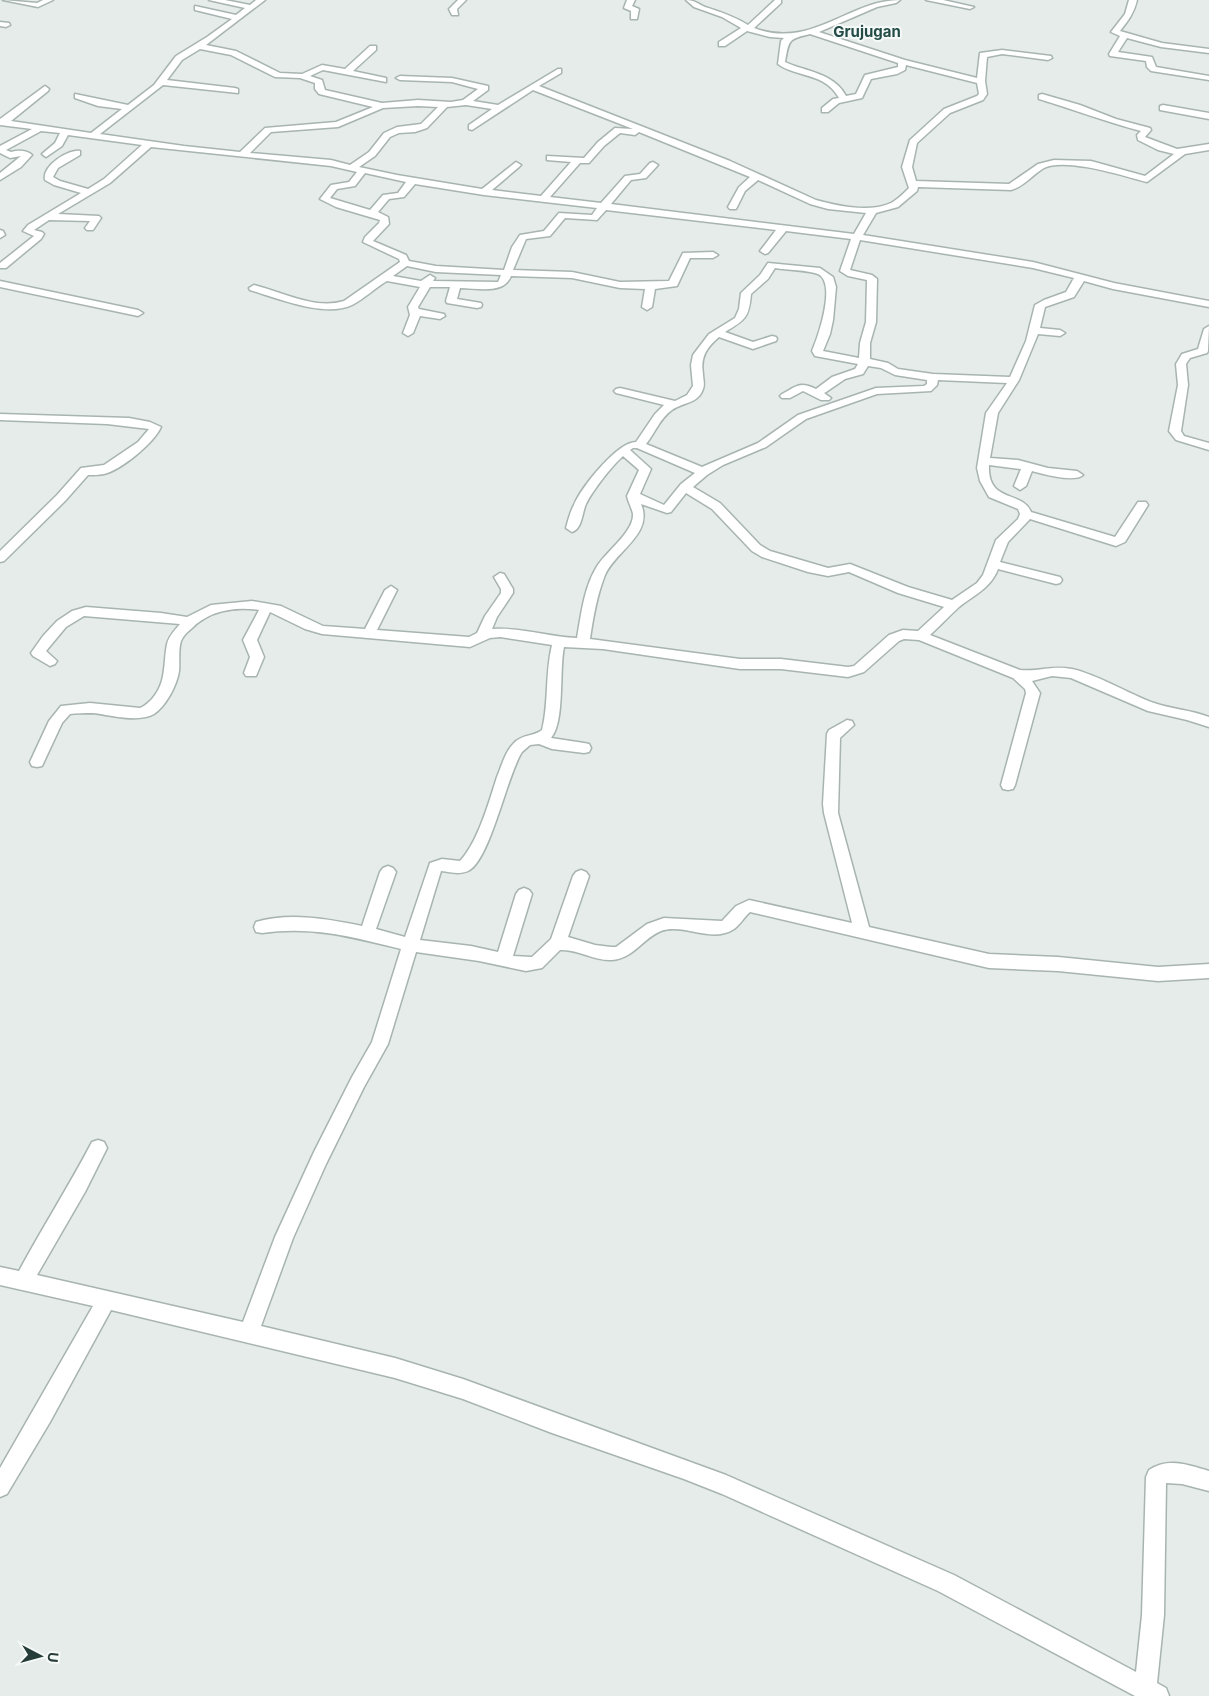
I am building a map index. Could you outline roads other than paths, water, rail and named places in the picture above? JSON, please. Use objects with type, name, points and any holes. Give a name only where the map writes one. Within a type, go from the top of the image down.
[{"type":"street","points":[[7,0],[38,5],[49,0]]},
{"type":"street","points":[[213,0],[251,7]]},
{"type":"street","points":[[92,136],[162,82],[179,58],[210,39],[261,0]]},
{"type":"street","points":[[455,13],[453,9],[462,0]]},
{"type":"street","points":[[631,0],[628,8],[635,9],[634,17]]},
{"type":"street","points":[[690,0],[699,6],[727,16],[748,28],[763,33],[792,35],[812,32],[853,16],[876,4],[892,3],[896,0]]},
{"type":"street","points":[[930,0],[970,7]]},
{"type":"street","points":[[1134,0],[1131,11],[1124,23],[1115,32],[1161,45],[1209,51]]},
{"type":"street","points":[[722,44],[736,33],[748,28],[778,1]]},
{"type":"street","points":[[198,8],[238,18]]},
{"type":"street","points":[[812,32],[902,62],[981,81]]},
{"type":"street","points":[[792,35],[785,41],[781,62],[821,77],[840,92],[844,100]]},
{"type":"street","points":[[1125,35],[1113,54],[1150,60],[1151,67],[1154,69],[1209,78]]},
{"type":"street","points":[[200,46],[233,53],[278,75],[304,76],[319,81],[318,90],[322,92],[382,106]]},
{"type":"street","points":[[348,71],[373,48]]},
{"type":"street","points":[[533,87],[758,176],[795,195],[821,205],[872,211],[895,205],[913,190],[907,167],[913,142],[948,111],[980,98],[983,94],[981,81],[983,55],[1002,52],[1048,58]]},
{"type":"street","points":[[825,110],[836,101],[859,96],[868,76],[894,72],[902,68],[902,62]]},
{"type":"street","points":[[304,76],[319,67],[348,71],[383,80]]},
{"type":"street","points":[[472,128],[499,108],[558,71]]},
{"type":"street","points":[[400,78],[441,79],[476,84],[485,88],[466,102]]},
{"type":"street","points":[[206,88],[214,81]]},
{"type":"street","points":[[162,82],[235,91]]},
{"type":"street","points":[[2,122],[45,89]]},
{"type":"street","points":[[78,96],[98,103],[130,108]]},
{"type":"street","points":[[1042,97],[1075,106],[1113,121],[1150,128],[1140,136],[1148,142],[1182,152]]},
{"type":"street","points":[[242,155],[268,130],[338,124],[382,106],[418,103],[445,105],[466,102],[499,108]]},
{"type":"street","points":[[351,168],[372,154],[387,135],[397,130],[416,129],[424,126],[445,105]]},
{"type":"street","points":[[1192,113],[1192,106],[1202,105]]},
{"type":"street","points":[[1163,108],[1209,116]]},
{"type":"street","points":[[2,122],[38,129],[150,144],[311,161],[412,181],[484,192],[858,237],[1033,265],[1126,289],[1209,304]]},
{"type":"street","points":[[0,149],[38,129]]},
{"type":"street","points":[[550,158],[577,161],[589,159],[601,144],[618,130],[637,133],[646,132]]},
{"type":"street","points":[[46,154],[59,144],[65,132]]},
{"type":"street","points":[[1,267],[38,237],[39,234],[28,230],[114,176],[150,144]]},
{"type":"street","points":[[911,179],[1011,187],[1022,182],[1042,166],[1072,163],[1091,164],[1145,179],[1151,178],[1182,152],[1194,148],[1209,147]]},
{"type":"street","points":[[0,149],[10,155],[17,153],[28,155],[18,165],[0,177]]},
{"type":"street","points":[[76,153],[53,168],[49,172],[48,178],[57,184],[89,192]]},
{"type":"street","points":[[543,199],[577,161]]},
{"type":"street","points":[[484,192],[516,165]]},
{"type":"street","points":[[384,277],[407,283],[500,285],[504,282],[517,247],[523,237],[530,235],[545,236],[562,215],[592,218],[628,178],[643,176],[653,165]]},
{"type":"street","points":[[363,170],[352,184],[334,187],[325,199],[373,213],[385,221],[382,227],[368,239],[368,242],[396,252],[403,257],[405,263]]},
{"type":"street","points":[[733,207],[739,192],[758,176]]},
{"type":"street","points":[[373,213],[386,197],[402,196],[412,181]]},
{"type":"street","points":[[817,394],[833,379],[848,373],[859,372],[864,363],[865,343],[871,322],[872,279],[868,276],[850,274],[845,271],[853,244],[872,211]]},
{"type":"street","points":[[46,217],[96,218],[90,228]]},
{"type":"street","points":[[765,251],[783,228]]},
{"type":"street","points":[[254,288],[295,301],[340,306],[348,303],[405,263],[436,268],[507,273],[565,274],[620,286],[650,286],[673,284],[686,255],[713,256]]},
{"type":"street","points":[[640,445],[661,413],[675,404],[688,400],[694,395],[698,388],[699,377],[696,368],[696,357],[703,347],[718,333],[737,323],[742,316],[747,301],[746,293],[764,277],[770,266],[778,265],[820,271],[826,274],[831,286],[825,334],[817,351],[819,354],[884,365],[895,372],[932,377],[1014,380]]},
{"type":"street","points":[[416,312],[413,307],[436,268]]},
{"type":"street","points":[[921,636],[954,605],[981,586],[989,576],[1002,540],[1023,521],[1026,514],[1023,507],[993,494],[983,473],[983,461],[992,413],[1014,380],[1031,341],[1040,305],[1072,294],[1080,276]]},
{"type":"street","points":[[0,284],[54,293],[138,313]]},
{"type":"street","points":[[456,284],[450,300],[477,305]]},
{"type":"street","points":[[647,307],[650,286]]},
{"type":"street","points":[[416,312],[440,316]]},
{"type":"street","points":[[408,333],[416,312]]},
{"type":"street","points":[[1209,329],[1203,351],[1186,356],[1181,364],[1183,385],[1174,431],[1180,438],[1209,446]]},
{"type":"street","points":[[1033,330],[1060,333]]},
{"type":"street","points":[[718,333],[753,346],[772,339]]},
{"type":"street","points":[[633,496],[664,509],[667,508],[685,487],[703,472],[719,463],[762,445],[802,417],[876,391],[927,389],[932,385],[932,377]]},
{"type":"street","points":[[786,396],[803,387],[836,404]]},
{"type":"street","points":[[620,391],[675,404]]},
{"type":"street","points":[[0,417],[122,422],[147,424],[155,427],[142,444],[105,470],[85,471],[61,498],[0,558]]},
{"type":"street","points":[[572,528],[580,504],[612,460],[631,445],[640,445],[703,472]]},
{"type":"street","points":[[583,643],[587,616],[602,568],[627,540],[638,518],[633,496],[645,469],[623,450]]},
{"type":"street","points":[[983,461],[1028,466],[1054,473],[1077,475]]},
{"type":"street","points":[[1020,486],[1028,466]]},
{"type":"street","points":[[685,487],[716,506],[756,548],[766,554],[812,569],[828,572],[850,568],[903,590],[954,605]]},
{"type":"street","points":[[1026,514],[1116,542],[1121,539],[1142,505]]},
{"type":"street","points":[[994,564],[1056,580]]},
{"type":"street","points":[[37,762],[56,722],[66,708],[90,708],[140,713],[155,706],[163,696],[172,674],[174,642],[178,634],[189,622],[211,609],[241,605],[267,607],[284,611],[310,626],[322,630],[470,642],[478,640],[484,635],[491,616],[506,593],[507,589],[500,577]]},
{"type":"street","points":[[368,635],[391,590]]},
{"type":"street","points":[[252,673],[257,657],[250,640],[251,635],[267,607]]},
{"type":"street","points":[[50,662],[41,657],[38,653],[40,649],[65,622],[81,612],[170,618],[189,622]]},
{"type":"street","points":[[484,635],[498,633],[559,642],[603,644],[740,664],[781,664],[848,672],[859,669],[894,638],[902,634],[921,636],[1018,675],[1035,676],[1052,671],[1073,674],[1153,708],[1189,715],[1209,722]]},
{"type":"street","points":[[541,739],[548,732],[550,726],[555,675],[554,664],[559,642]]},
{"type":"street","points":[[1008,784],[1033,693],[1031,687],[1018,675]]},
{"type":"street","points":[[846,725],[834,734],[833,738],[834,765],[830,800],[831,812],[862,931]]},
{"type":"street","points":[[248,1334],[284,1237],[358,1082],[380,1044],[435,867],[441,865],[458,867],[470,863],[512,756],[519,743],[524,740],[541,739],[552,744],[584,748]]},
{"type":"street","points":[[367,933],[388,872]]},
{"type":"street","points":[[262,927],[301,924],[367,933],[410,945],[534,964],[558,942],[581,876]]},
{"type":"street","points":[[504,959],[524,894]]},
{"type":"street","points":[[558,942],[612,955],[620,953],[657,926],[686,925],[721,928],[728,925],[742,908],[749,906],[989,961],[1058,964],[1158,974],[1209,971]]},
{"type":"street","points":[[24,1282],[45,1241],[79,1186],[98,1148]]},
{"type":"street","points":[[0,1276],[196,1320],[395,1368],[462,1389],[726,1485],[946,1584],[1151,1693],[1156,1477],[1161,1473],[1170,1472],[1209,1481]]},
{"type":"street","points":[[0,1486],[43,1415],[106,1301]]},
{"type":"district","name":"Grujugan","points":[[867,31]]}]
